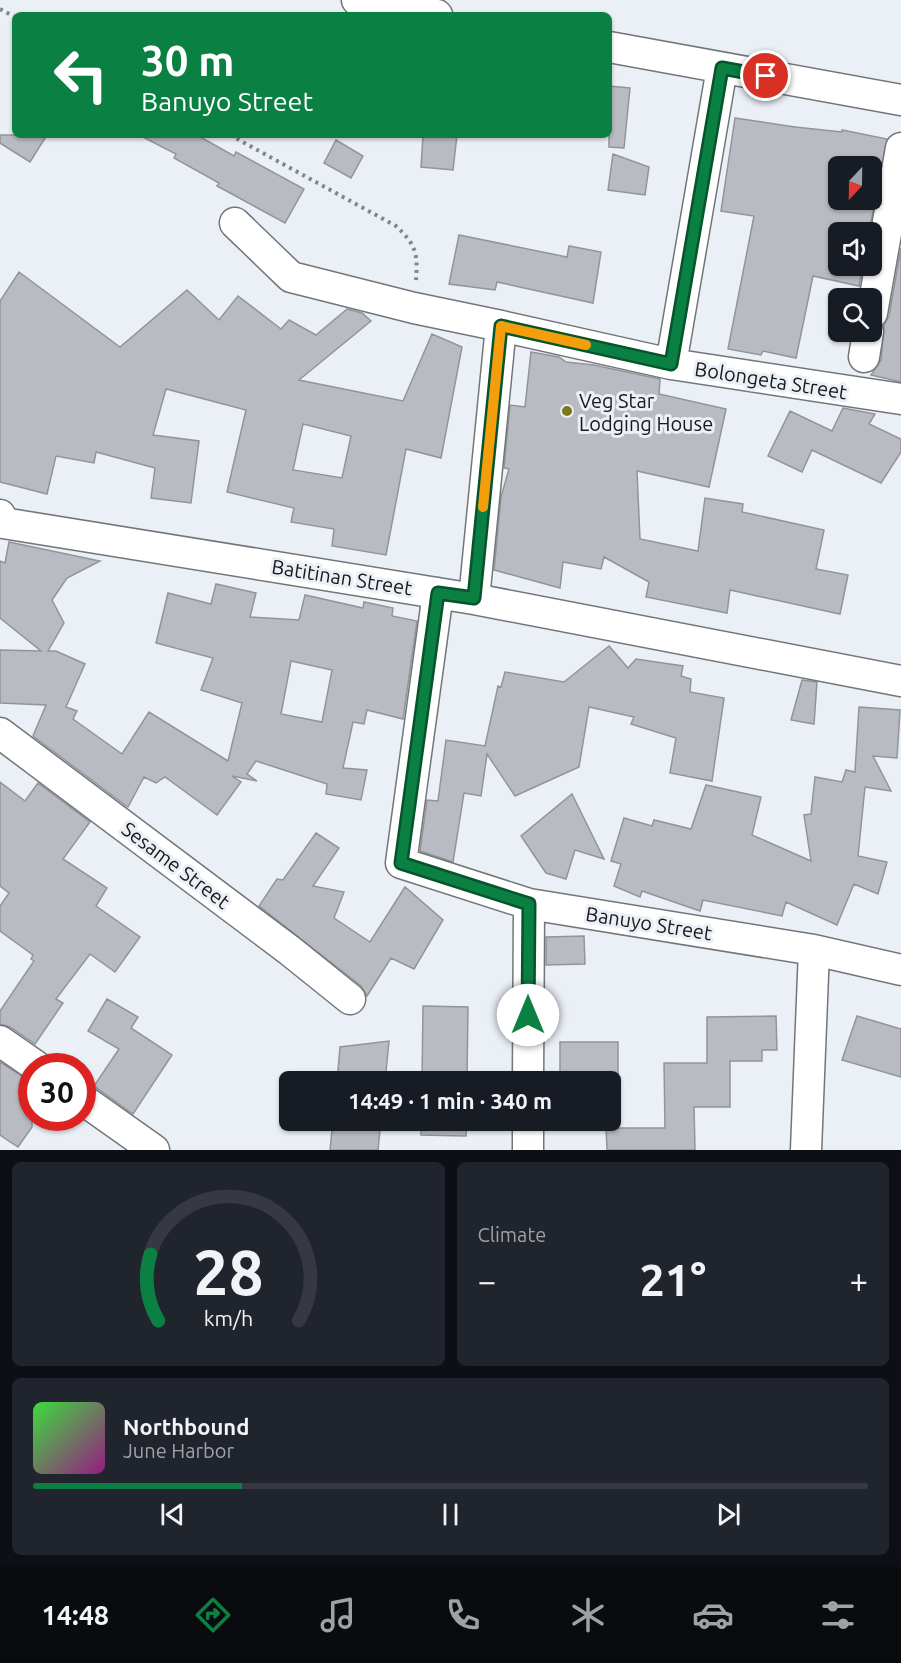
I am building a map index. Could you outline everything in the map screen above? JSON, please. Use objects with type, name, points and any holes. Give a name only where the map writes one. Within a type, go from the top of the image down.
[{"type":"street","points":[[357,0],[421,12]]},
{"type":"street","points":[[612,48],[901,100]]},
{"type":"street","points":[[671,364],[722,68]]},
{"type":"street","points":[[876,288],[901,148]]},
{"type":"street","name":"Bolongeta Street","points":[[235,223],[291,277],[414,308],[671,364],[901,399]]},
{"type":"street","points":[[474,598],[501,326]]},
{"type":"street","name":"Batitinan Street","points":[[0,515],[3,523],[474,598],[901,681]]},
{"type":"street","name":"Banuyo Street","points":[[438,593],[401,863],[529,904],[814,950],[901,970]]},
{"type":"street","name":"Sesame Street","points":[[0,733],[289,950],[350,999]]},
{"type":"street","points":[[528,1071],[529,904]]},
{"type":"street","points":[[807,1149],[814,950]]},
{"type":"street","points":[[0,1041],[18,1054]]},
{"type":"street","points":[[96,1109],[154,1150]]},
{"type":"street","points":[[528,1131],[528,1150]]},
{"type":"path","points":[[236,138],[396,225],[409,238],[416,250],[414,308]]},
{"type":"building","points":[[612,86],[630,88],[624,148],[609,147],[609,138],[612,138]]},
{"type":"building","points":[[735,118],[795,127],[842,132],[842,130],[887,139],[882,165],[882,156],[828,156],[828,210],[873,210],[871,222],[828,222],[828,276],[861,276],[859,286],[813,276],[796,358],[763,351],[761,355],[728,349],[754,216],[721,211]]},
{"type":"building","points":[[0,135],[12,135],[12,138],[45,138],[30,162],[0,143]]},
{"type":"building","points":[[145,138],[202,138],[234,156],[236,152],[304,189],[285,223],[217,186],[219,183],[174,158],[176,154]]},
{"type":"building","points":[[423,138],[457,138],[453,170],[421,167]]},
{"type":"building","points":[[336,140],[363,156],[351,178],[324,163]]},
{"type":"building","points":[[613,154],[649,167],[645,195],[608,190]]},
{"type":"building","points":[[459,235],[567,257],[569,246],[601,252],[593,303],[497,282],[495,290],[449,284]]},
{"type":"building","points":[[901,248],[901,382],[871,375],[881,360],[884,325],[889,316]]},
{"type":"building","points":[[19,272],[120,347],[187,290],[219,320],[238,296],[281,329],[289,320],[316,335],[347,309],[362,313],[371,321],[299,380],[403,401],[432,334],[462,347],[441,458],[406,449],[386,555],[332,546],[334,529],[291,522],[294,508],[227,492],[246,410],[166,389],[153,435],[199,441],[191,503],[151,498],[155,468],[96,452],[94,463],[56,456],[47,494],[0,482],[0,301]],"holes":[[[303,424],[351,436],[342,478],[293,470]]]},
{"type":"building","points":[[531,352],[559,357],[566,362],[594,365],[660,379],[659,394],[726,409],[709,487],[637,471],[640,539],[698,551],[705,498],[743,504],[742,512],[824,530],[816,569],[848,575],[840,614],[730,590],[727,613],[646,597],[649,582],[604,557],[601,569],[563,562],[560,588],[494,570],[501,497],[509,469],[504,468],[510,405],[525,407]]},
{"type":"building","points":[[843,408],[875,414],[869,424],[901,439],[901,452],[881,483],[812,450],[802,472],[768,456],[790,411],[832,431]]},
{"type":"building","points":[[9,542],[100,561],[67,578],[52,600],[64,623],[48,651],[56,651],[85,664],[66,707],[77,711],[73,719],[122,754],[149,712],[228,761],[242,703],[201,690],[213,658],[156,643],[168,593],[211,604],[216,584],[256,593],[250,617],[299,620],[305,595],[363,608],[364,602],[393,608],[392,616],[417,621],[403,719],[367,710],[364,724],[353,722],[343,768],[367,770],[361,800],[326,794],[327,784],[256,761],[247,774],[257,781],[232,776],[241,782],[217,815],[165,777],[156,783],[144,777],[128,807],[33,736],[46,705],[0,703],[0,650],[41,651],[0,618],[0,561],[5,563]],"holes":[[[291,661],[332,670],[322,722],[281,714]]]},
{"type":"building","points":[[609,646],[628,668],[636,659],[683,666],[681,676],[691,679],[690,692],[724,698],[712,781],[670,773],[676,738],[631,724],[634,717],[589,707],[579,767],[515,796],[487,754],[481,796],[464,793],[453,862],[420,851],[427,800],[438,801],[446,740],[485,746],[498,686],[501,687],[505,672],[564,682]]},
{"type":"building","points":[[802,680],[817,682],[814,724],[791,720]]},
{"type":"building","points":[[859,707],[900,710],[897,758],[873,756],[891,791],[865,787],[858,856],[887,862],[878,894],[854,884],[837,925],[786,902],[782,916],[703,900],[700,911],[642,891],[640,897],[614,886],[621,864],[611,861],[624,818],[652,826],[654,820],[691,829],[706,785],[761,797],[752,835],[811,861],[804,815],[811,814],[815,777],[842,782],[846,770],[855,772]]},
{"type":"building","points":[[0,782],[25,801],[38,783],[90,822],[63,859],[107,888],[96,906],[140,937],[115,972],[90,954],[56,999],[63,1003],[35,1044],[10,1027],[0,1024],[0,1011],[34,961],[31,959],[33,955],[0,931],[0,906],[9,893],[0,886]]},
{"type":"building","points":[[572,794],[604,859],[575,850],[566,879],[546,873],[521,836]]},
{"type":"building","points":[[316,833],[339,848],[313,886],[344,892],[334,918],[370,942],[405,887],[443,920],[414,969],[391,958],[367,996],[361,986],[259,906],[277,879],[283,880]]},
{"type":"building","points":[[584,936],[585,964],[546,965],[546,937]]},
{"type":"building","points":[[107,999],[138,1017],[131,1028],[172,1055],[133,1114],[96,1087],[96,1083],[119,1049],[88,1031]]},
{"type":"building","points":[[423,1006],[468,1007],[467,1071],[422,1071]]},
{"type":"building","points":[[776,1016],[777,1050],[762,1050],[762,1061],[730,1061],[730,1107],[694,1107],[695,1150],[607,1150],[606,1131],[621,1131],[621,1128],[665,1128],[664,1063],[707,1063],[707,1017]]},
{"type":"building","points":[[857,1016],[901,1029],[901,1077],[842,1060]]},
{"type":"building","points":[[389,1041],[386,1071],[338,1071],[340,1047]]},
{"type":"building","points":[[560,1042],[618,1042],[618,1071],[560,1071]]},
{"type":"building","points":[[0,1062],[18,1073],[18,1131],[29,1131],[18,1147],[0,1135]]},
{"type":"building","points":[[332,1131],[380,1131],[378,1150],[330,1150]]},
{"type":"building","points":[[421,1131],[466,1131],[466,1136],[421,1135]]},
{"type":"slow traffic","points":[[483,507],[501,326],[586,345]]},
{"type":"place","name":"Veg Star Lodging House","points":[[567,411]]},
{"type":"route","points":[[528,1015],[529,904],[401,863],[438,593],[474,598],[501,326],[671,364],[722,68],[766,76]]}]
